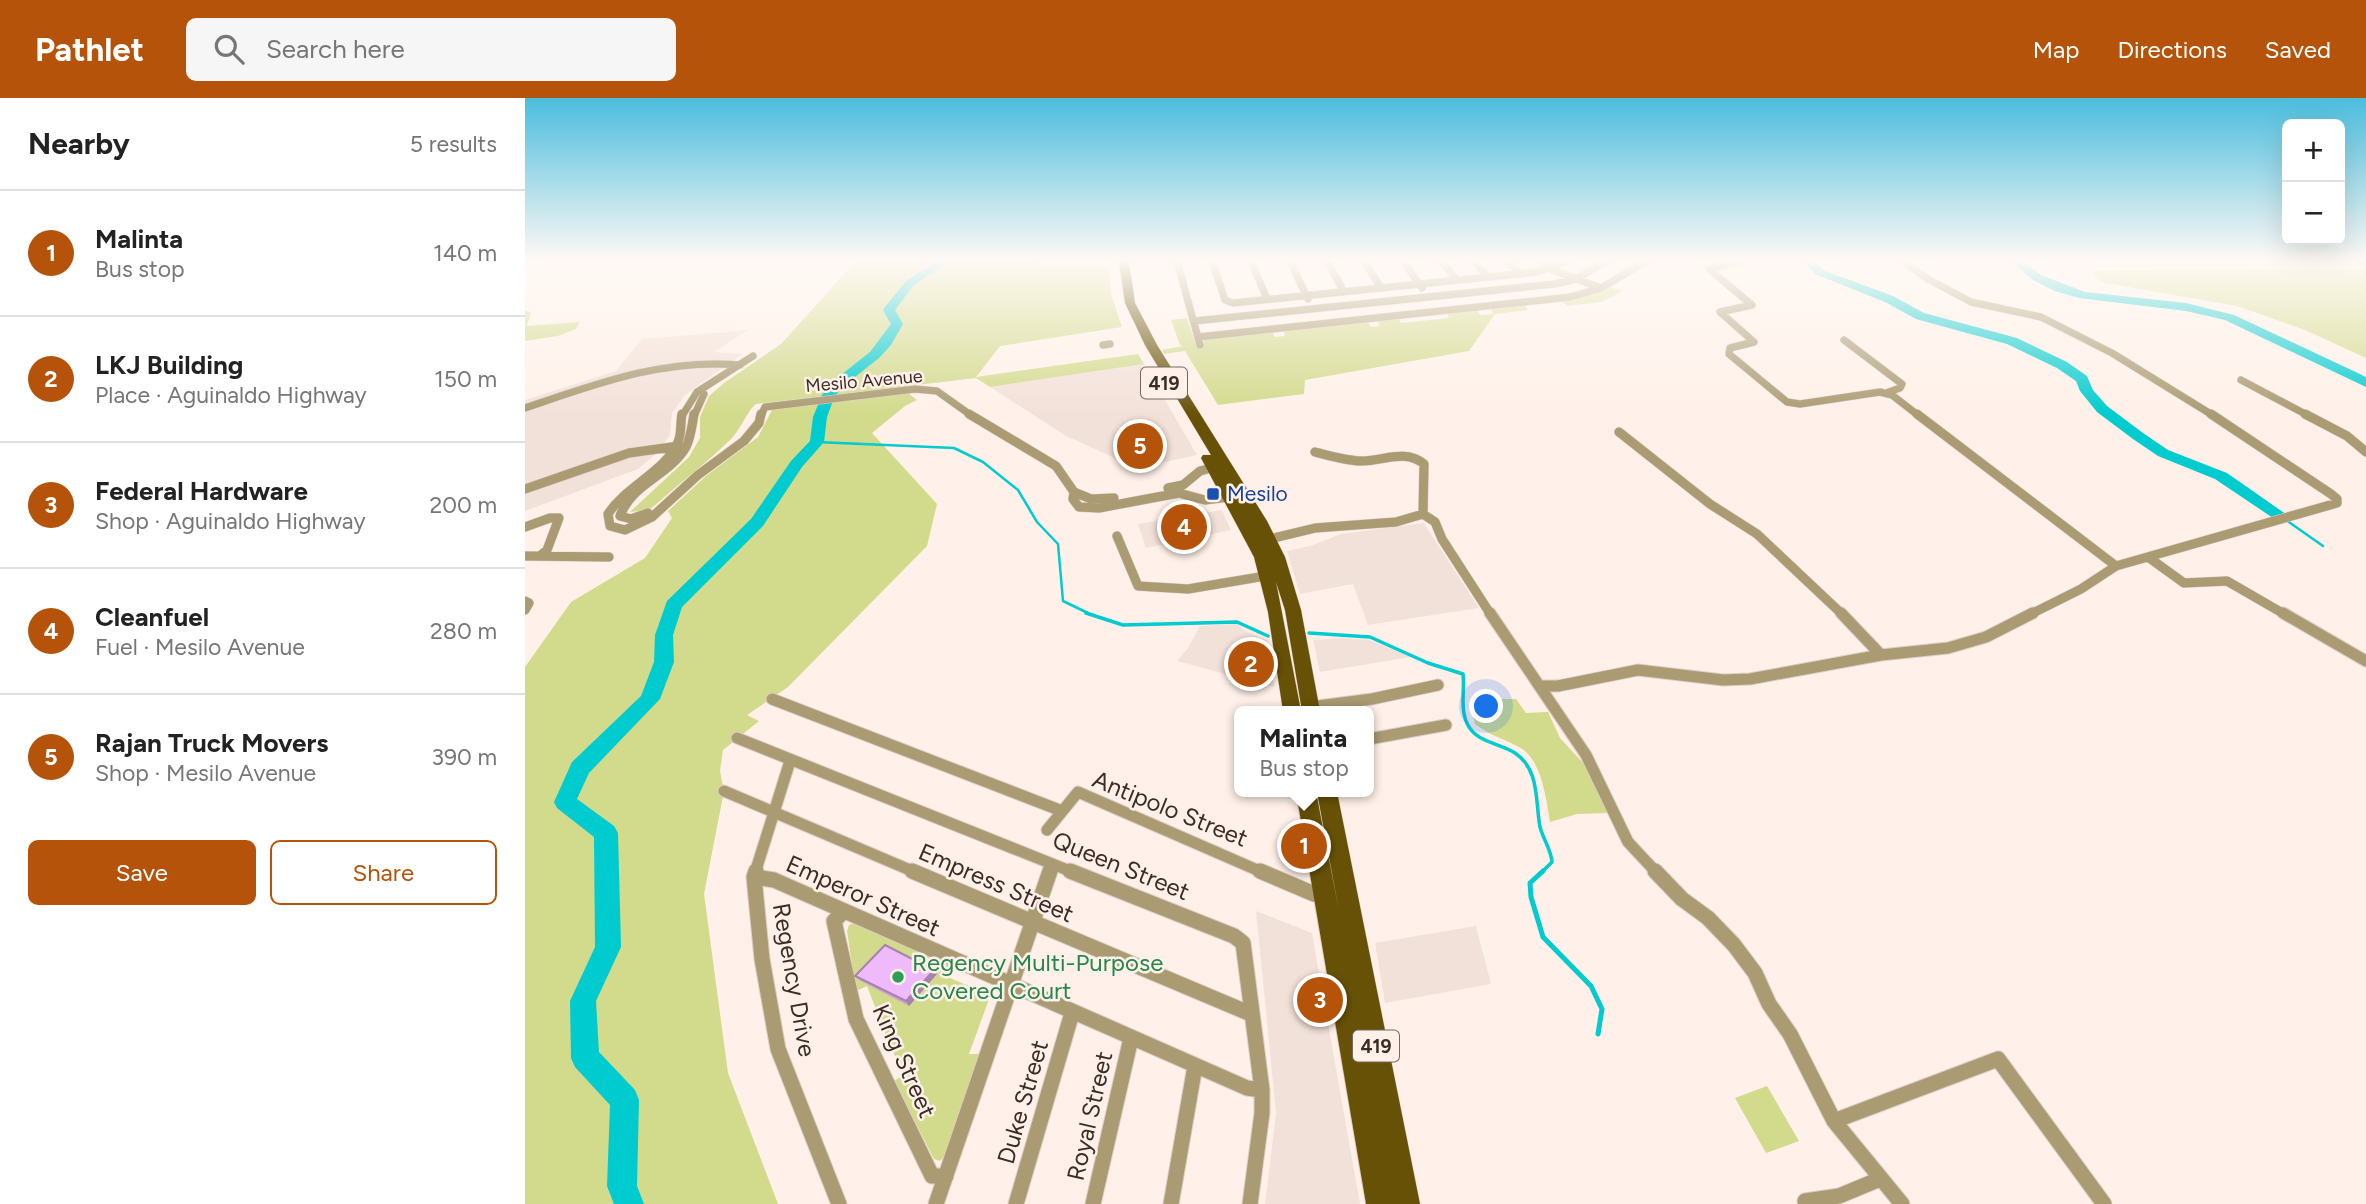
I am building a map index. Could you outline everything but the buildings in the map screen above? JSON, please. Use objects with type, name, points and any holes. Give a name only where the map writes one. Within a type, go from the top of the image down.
[{"type":"main road","name":"419","points":[[1126,313],[1262,541],[1293,610],[1310,706]]},
{"type":"main road","name":"419","points":[[1133,313],[1142,336]]},
{"type":"main road","name":"419","points":[[1276,575],[1290,706]]},
{"type":"main road","name":"419","points":[[1308,797],[1336,890],[1405,1204]]},
{"type":"main road","name":"419","points":[[1327,797],[1336,890],[1380,1204]]},
{"type":"street","points":[[1192,313],[1199,341],[1320,323],[1422,313]]},
{"type":"street","points":[[1194,321],[1277,313]]},
{"type":"street","points":[[1315,313],[1320,323]]},
{"type":"street","points":[[1439,313],[1444,319]]},
{"type":"street","points":[[1721,313],[1754,342],[1730,348],[1729,354],[1787,402],[1793,404],[1887,393],[1900,388],[1902,384],[1845,340]]},
{"type":"street","points":[[1541,686],[1638,670],[1723,680],[1750,679],[1881,655],[1948,648],[1986,637],[2081,589],[2116,566],[2337,503],[2337,499],[2202,408],[2123,359],[2041,317],[2021,313]]},
{"type":"street","points":[[682,444],[680,421],[687,404],[719,377],[753,356]]},
{"type":"street","points":[[525,408],[638,373],[718,363],[740,365]]},
{"type":"street","points":[[709,370],[718,363]]},
{"type":"street","points":[[525,489],[629,453],[682,444],[693,431],[692,411],[697,403],[740,365]]},
{"type":"street","points":[[525,414],[633,381],[709,370],[721,373],[719,377]]},
{"type":"street","points":[[2241,380],[2347,436],[2366,452]]},
{"type":"street","name":"Mesilo Avenue","points":[[682,444],[620,497],[608,514],[607,521],[616,529],[625,530],[641,524],[667,505],[698,475],[754,431],[763,408],[909,389],[937,391],[983,424],[1056,466],[1074,492],[1074,502],[1079,507],[1090,509],[1161,493],[1179,492],[1205,500],[1236,496]]},
{"type":"street","points":[[1887,393],[2116,566]]},
{"type":"street","points":[[1619,432],[1710,504],[1757,534],[1833,605],[1881,655]]},
{"type":"street","points":[[525,483],[612,453],[682,444]]},
{"type":"street","points":[[1315,452],[1352,460],[1411,456],[1419,459],[1424,464],[1423,514]]},
{"type":"street","name":"Mesilo Avenue","points":[[1161,493],[1187,481],[1193,474],[1219,466]]},
{"type":"street","points":[[1187,481],[1195,486],[1192,495]]},
{"type":"street","points":[[1262,541],[1315,528],[1396,522],[1423,514]]},
{"type":"street","points":[[1423,514],[1435,522],[1442,539],[1493,619],[1586,755],[1628,842],[1682,899],[1708,918],[1734,945],[1755,973],[1834,1121],[1902,1204]]},
{"type":"street","points":[[525,527],[556,517],[559,522],[547,550],[540,556]]},
{"type":"street","points":[[1117,536],[1138,586],[1167,590],[1276,575]]},
{"type":"street","points":[[525,556],[609,557]]},
{"type":"street","points":[[2148,557],[2184,583],[2227,581],[2366,661]]},
{"type":"street","points":[[525,601],[529,603],[525,610]]},
{"type":"street","points":[[1329,706],[1438,685]]},
{"type":"street","points":[[772,699],[1062,811]]},
{"type":"street","points":[[1374,738],[1446,725]]},
{"type":"street","name":"Queen Street","points":[[737,738],[1234,936],[1243,943],[1262,1090],[1262,1113],[1250,1204]]},
{"type":"street","name":"Regency Drive","points":[[790,761],[754,877],[762,959],[778,1049],[839,1204]]},
{"type":"street","name":"Empress Street","points":[[724,791],[1251,1014]]},
{"type":"street","name":"Antipolo Street","points":[[1047,830],[1078,792],[1314,894],[1336,890]]},
{"type":"street","points":[[936,1204],[1052,864]]},
{"type":"street","name":"Emperor Street","points":[[754,877],[774,880],[1195,1066],[1247,1088],[1262,1090]]},
{"type":"street","name":"King Street","points":[[844,911],[834,920],[856,1019],[932,1176],[946,1176]]},
{"type":"street","name":"Duke Street","points":[[1016,1204],[1072,1013]]},
{"type":"street","name":"Royal Street","points":[[1093,1204],[1131,1038]]},
{"type":"street","points":[[1834,1121],[1998,1059],[2104,1204]]},
{"type":"street","points":[[1171,1204],[1195,1066]]},
{"type":"street","points":[[1805,1201],[1839,1196],[1880,1179]]},
{"type":"shaded area","points":[[748,330],[714,352],[742,354],[685,395],[672,413],[670,435],[658,452],[638,469],[525,511],[525,400],[616,371],[642,339]]},
{"type":"shaded area","points":[[1144,364],[1197,455],[1137,468],[1066,436],[990,387]]},
{"type":"shaded area","points":[[1222,510],[1231,530],[1146,548],[1138,524]]},
{"type":"shaded area","points":[[1424,523],[1479,608],[1368,625],[1353,584],[1300,594],[1287,551],[1310,546],[1341,534]]},
{"type":"shaded area","points":[[1237,624],[1247,632],[1267,640],[1274,687],[1177,661],[1200,626]]},
{"type":"shaded area","points":[[1313,640],[1369,640],[1411,657],[1320,672]]},
{"type":"shaded area","points":[[1256,911],[1312,933],[1360,1204],[1265,1204],[1276,1113]]},
{"type":"shaded area","points":[[1476,926],[1491,984],[1385,1003],[1375,943]]},
{"type":"green space","points":[[525,313],[531,313],[527,326],[580,322],[576,329],[558,336],[525,341]]},
{"type":"green space","points":[[809,313],[1117,313],[1122,327],[1000,346],[976,377],[1138,354],[1144,364],[990,387],[976,378],[756,404],[735,435],[705,463],[649,510],[630,512],[689,457],[700,438],[700,417],[709,396],[781,344]]},
{"type":"green space","points":[[1447,313],[1450,313],[1506,313],[1495,314],[1469,351],[1305,380],[1304,394],[1218,405],[1185,351],[1164,354],[1162,350],[1184,346],[1180,345],[1171,320],[1187,318],[1196,345],[1204,344],[1204,340],[1272,331],[1275,337],[1285,336],[1283,330],[1367,321],[1371,327],[1380,326],[1377,320],[1398,317],[1401,323],[1449,318]]},
{"type":"green space","points":[[2256,313],[2366,313],[2366,358],[2305,330]]},
{"type":"green space","points":[[908,393],[917,400],[905,406],[872,433],[937,504],[927,546],[788,687],[747,715],[759,721],[723,750],[720,771],[724,791],[704,894],[728,1073],[778,1204],[525,1204],[525,667],[571,602],[645,558],[672,518],[668,511],[706,476],[758,437],[772,410]]},
{"type":"green space","points":[[1472,699],[1516,699],[1526,713],[1548,712],[1560,738],[1584,764],[1609,813],[1577,814],[1550,822],[1542,780],[1533,761],[1519,747],[1475,724],[1470,704]]},
{"type":"green space","points":[[855,923],[949,965],[941,974],[987,994],[988,1002],[969,1054],[980,1054],[947,1153],[940,1161],[934,1159],[894,1081],[905,1074],[890,1046],[867,986],[856,991],[847,931],[849,925]]},
{"type":"green space","points":[[1767,1086],[1799,1141],[1766,1153],[1735,1098]]},
{"type":"waterway","points":[[629,1204],[622,1186],[625,1100],[585,1058],[583,1001],[608,947],[606,833],[565,802],[580,768],[650,699],[664,662],[664,635],[673,605],[757,522],[796,464],[817,442],[820,417],[827,398],[848,374],[874,355],[886,342],[897,324],[890,313]]},
{"type":"waterway","points":[[1914,313],[2012,341],[2062,365],[2082,379],[2087,391],[2102,409],[2138,436],[2163,453],[2221,476],[2282,517]]},
{"type":"waterway","points":[[2212,313],[2248,326],[2366,383]]},
{"type":"waterway","points":[[817,442],[954,448],[983,462],[1018,490],[1037,522],[1058,544],[1063,601],[1092,615]]},
{"type":"waterway","points":[[2286,520],[2323,546]]},
{"type":"waterway","points":[[1086,613],[1092,615]]},
{"type":"waterway","points":[[1092,615],[1123,625],[1237,622],[1268,636]]},
{"type":"waterway","points":[[1309,633],[1370,637],[1428,663],[1463,674],[1463,708],[1469,727],[1484,740],[1515,753],[1523,760],[1533,777],[1540,827],[1552,862],[1543,871]]},
{"type":"waterway","points":[[1543,871],[1530,883],[1531,897],[1543,937],[1591,986],[1602,1009],[1598,1034]]},
{"type":"place","name":"Rajan Truck Movers","points":[[1140,446]]},
{"type":"place","name":"Mesilo","points":[[1213,494]]},
{"type":"place","name":"Cleanfuel","points":[[1184,527]]},
{"type":"place","name":"LKJ Building","points":[[1251,664]]},
{"type":"place","name":"Malinta","points":[[1304,846]]},
{"type":"place","name":"Regency Multi-Purpose Covered Court","points":[[898,977]]},
{"type":"place","name":"Federal Hardware","points":[[1320,1000]]}]
